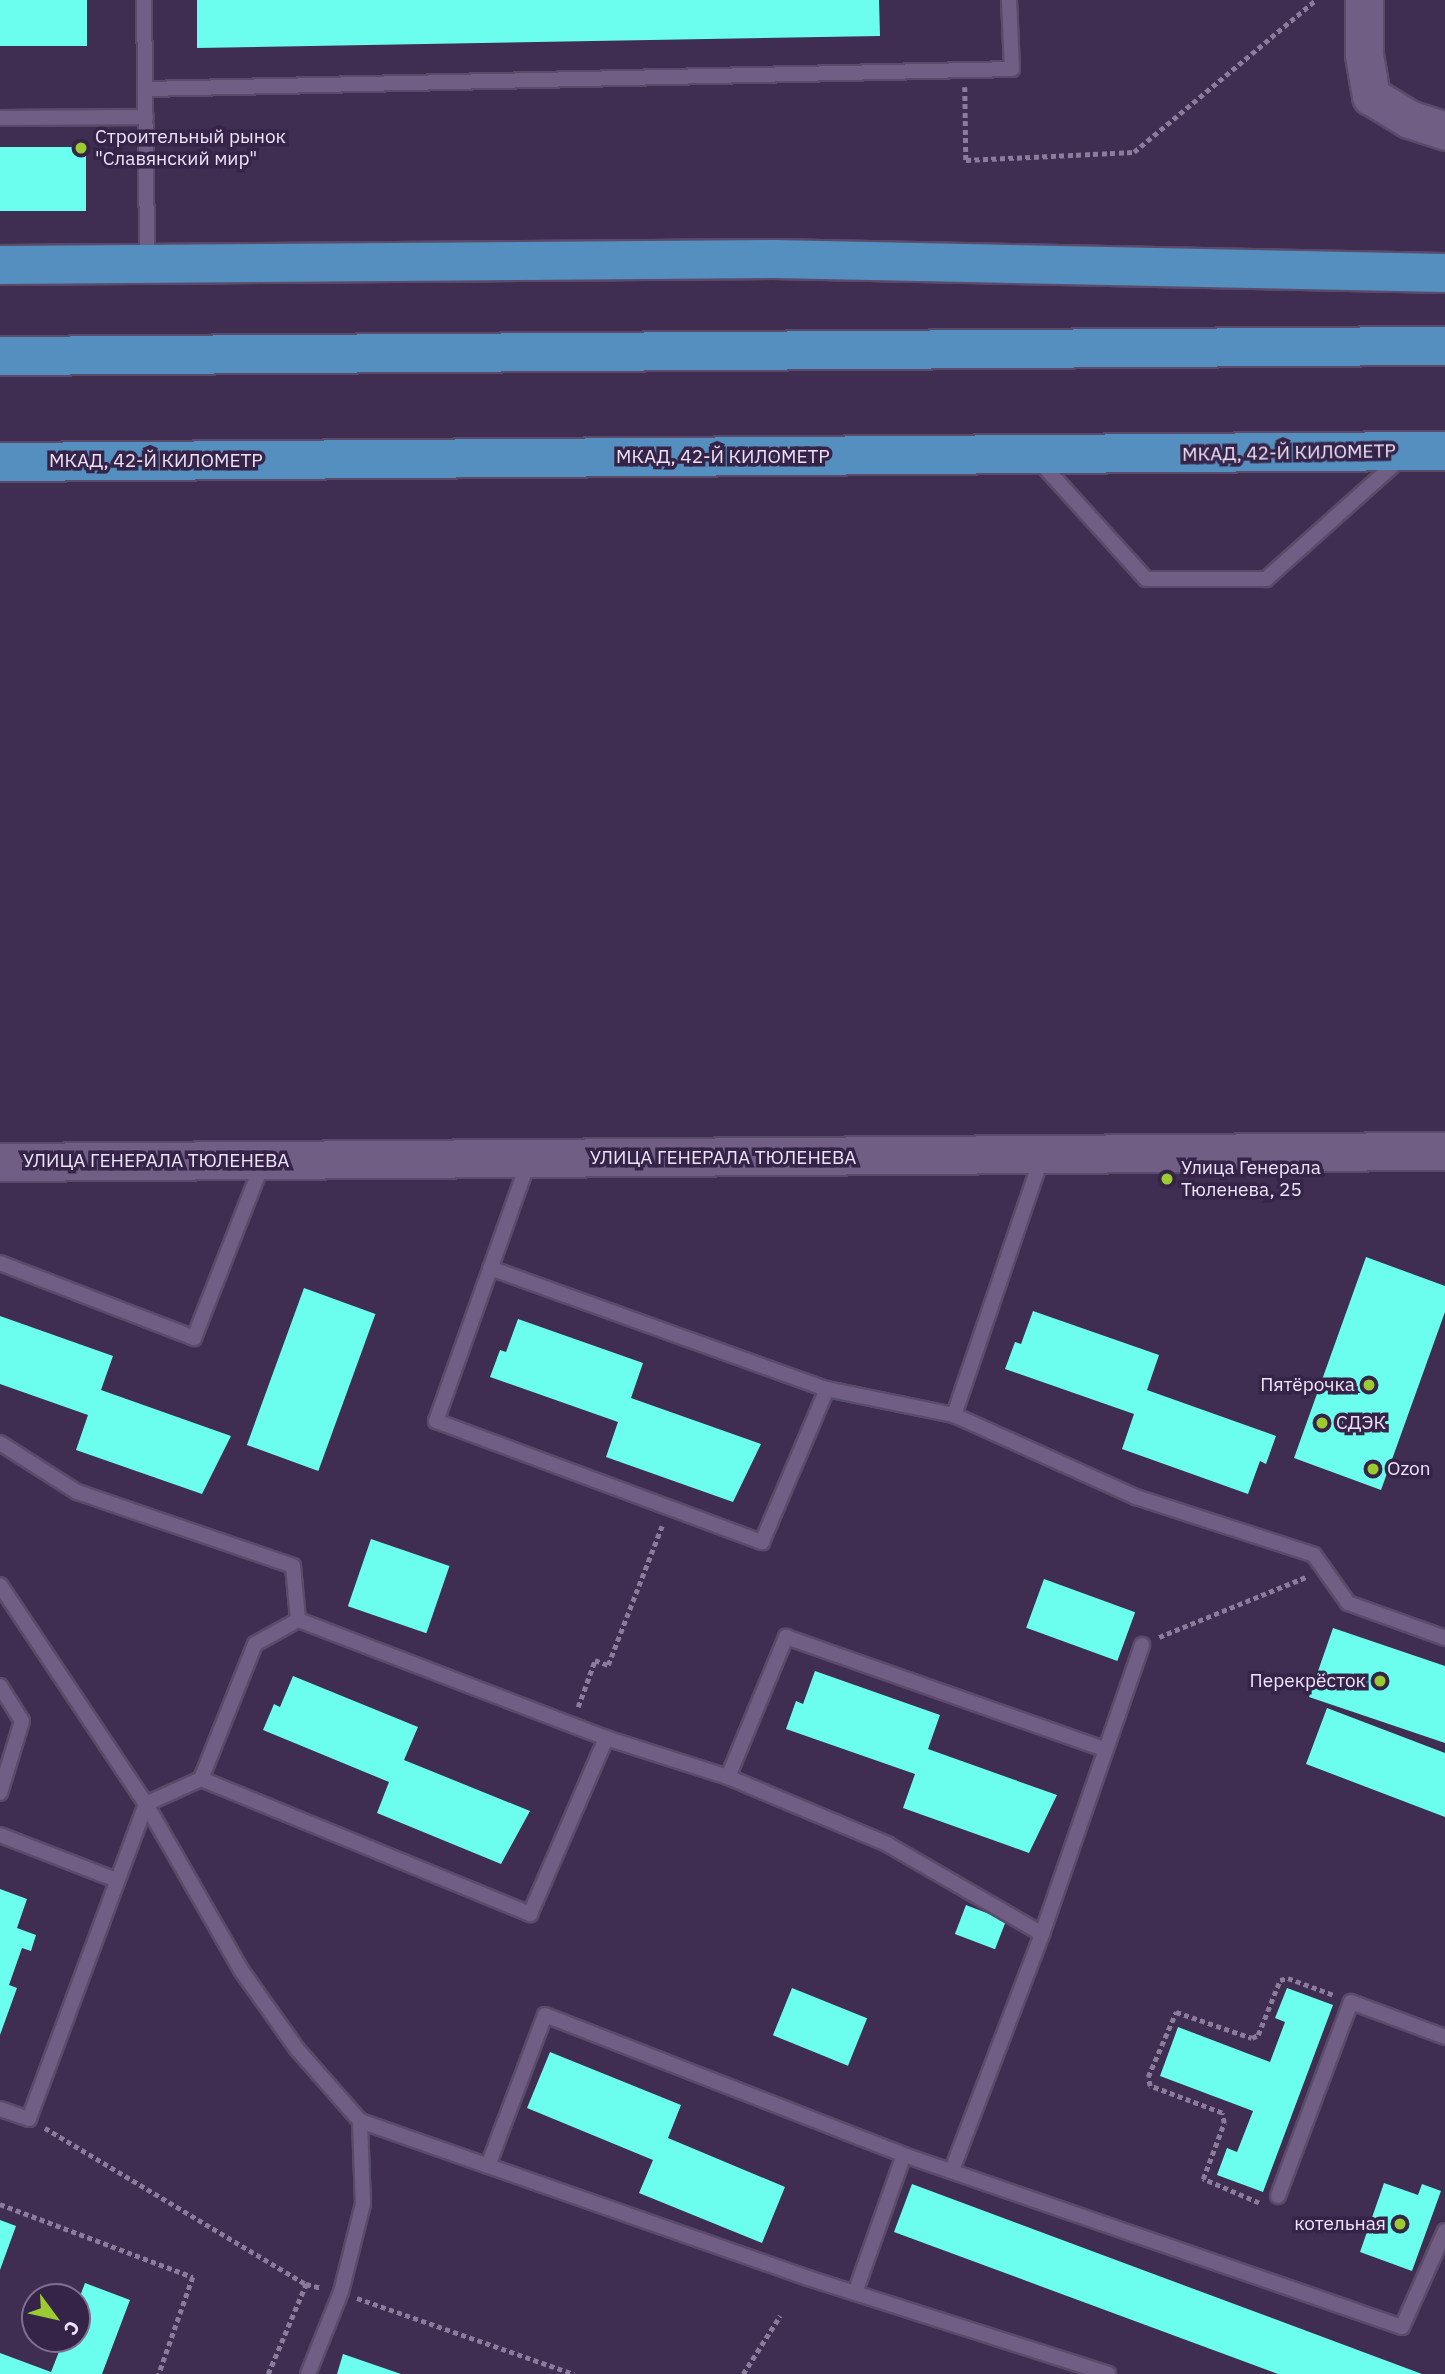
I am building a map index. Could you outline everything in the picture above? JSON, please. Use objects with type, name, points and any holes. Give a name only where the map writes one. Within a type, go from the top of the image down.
[{"type":"highway","points":[[0,265],[774,259],[1445,273]]},
{"type":"highway","points":[[0,356],[1445,346]]},
{"type":"highway","name":"МКАД, 42-Й КИЛОМЕТР","points":[[0,462],[1427,451]]},
{"type":"street","points":[[1364,0],[1363,55],[1371,96],[1409,119],[1445,131]]},
{"type":"street","name":"УЛИЦА ГЕНЕРАЛА ТЮЛЕНЕВА","points":[[0,1162],[1042,1157],[1445,1151]]},
{"type":"lane","points":[[144,0],[146,264]]},
{"type":"lane","points":[[146,89],[1012,69],[1009,0]]},
{"type":"lane","points":[[0,118],[146,117]]},
{"type":"lane","points":[[1034,455],[1146,579],[1266,579],[1427,451]]},
{"type":"lane","points":[[954,1415],[1042,1157]]},
{"type":"lane","points":[[530,1159],[436,1420],[762,1542],[827,1389]]},
{"type":"lane","points":[[0,1263],[194,1338],[263,1161]]},
{"type":"lane","points":[[490,1268],[827,1389],[954,1415],[1136,1497],[1314,1555],[1348,1603],[1445,1638]]},
{"type":"lane","points":[[0,1443],[77,1492],[293,1566],[298,1620]]},
{"type":"lane","points":[[0,1585],[146,1804],[241,1970],[297,2049],[360,2120],[855,2293],[1108,2374]]},
{"type":"lane","points":[[298,1620],[606,1738],[728,1776],[887,1844],[1042,1934]]},
{"type":"lane","points":[[0,2109],[29,2119],[146,1804],[201,1779],[255,1644],[298,1620]]},
{"type":"lane","points":[[728,1776],[786,1637],[1106,1750]]},
{"type":"lane","points":[[952,2170],[1042,1934],[1142,1645]]},
{"type":"lane","points":[[0,1686],[22,1721],[0,1793]]},
{"type":"lane","points":[[201,1779],[530,1914],[606,1738]]},
{"type":"lane","points":[[0,1835],[116,1880]]},
{"type":"lane","points":[[1278,2196],[1351,2002],[1445,2037]]},
{"type":"lane","points":[[488,2166],[545,2015],[904,2155],[1402,2326],[1442,2250],[1445,2231]]},
{"type":"lane","points":[[308,2374],[341,2292],[363,2204],[360,2120]]},
{"type":"lane","points":[[855,2293],[904,2155]]},
{"type":"path","points":[[965,70],[966,160],[1134,152],[1316,0]]},
{"type":"path","points":[[571,1725],[595,1660],[608,1665],[668,1509]]},
{"type":"path","points":[[1142,1645],[1308,1576]]},
{"type":"path","points":[[1278,2196],[1270,2206],[1205,2182],[1225,2118],[1150,2085],[1152,2065],[1176,2012],[1252,2038],[1258,2035],[1276,1984],[1284,1978],[1351,2002]]},
{"type":"path","points":[[29,2119],[306,2284],[341,2292],[574,2374]]},
{"type":"path","points":[[0,2204],[193,2277],[159,2374]]},
{"type":"path","points":[[268,2374],[306,2284]]},
{"type":"path","points":[[743,2374],[780,2316]]},
{"type":"building","points":[[0,0],[87,0],[87,46],[0,46]]},
{"type":"building","points":[[197,0],[879,0],[880,36],[197,48]]},
{"type":"building","points":[[0,147],[86,147],[86,211],[0,211]]},
{"type":"building","name":"Пятёрочка","points":[[1366,1257],[1445,1286],[1445,1312],[1381,1490],[1294,1458]]},
{"type":"building","points":[[304,1288],[375,1314],[318,1471],[247,1445]]},
{"type":"building","points":[[1033,1311],[1159,1355],[1147,1390],[1276,1436],[1266,1464],[1260,1461],[1248,1494],[1122,1449],[1134,1414],[1005,1369],[1015,1342],[1021,1344]]},
{"type":"building","points":[[0,1316],[113,1356],[101,1390],[231,1436],[202,1494],[76,1450],[88,1415],[0,1384]]},
{"type":"building","points":[[518,1319],[643,1363],[631,1398],[761,1444],[733,1502],[606,1457],[618,1422],[490,1377],[500,1350],[506,1352]]},
{"type":"building","points":[[371,1539],[449,1566],[426,1633],[348,1606]]},
{"type":"building","points":[[1044,1579],[1135,1612],[1117,1661],[1026,1628]]},
{"type":"building","name":"Перекрёсток","points":[[1333,1628],[1445,1666],[1445,1743],[1309,1697]]},
{"type":"building","points":[[815,1671],[940,1715],[928,1749],[1057,1795],[1029,1853],[903,1808],[915,1774],[786,1729],[796,1701],[803,1704]]},
{"type":"building","points":[[293,1676],[418,1727],[404,1760],[530,1811],[501,1864],[377,1813],[389,1782],[263,1730],[274,1704],[280,1707]]},
{"type":"building","points":[[1327,1708],[1445,1753],[1445,1817],[1306,1764]]},
{"type":"building","points":[[0,1889],[27,1899],[17,1928],[36,1935],[31,1951],[22,1948],[9,1985],[17,1988],[0,2035]]},
{"type":"building","points":[[966,1905],[1006,1920],[995,1949],[955,1934]]},
{"type":"building","points":[[792,1988],[867,2018],[848,2066],[773,2035]]},
{"type":"building","points":[[1287,1988],[1333,2005],[1263,2192],[1217,2175],[1227,2148],[1237,2152],[1253,2111],[1160,2076],[1178,2027],[1270,2062],[1285,2022],[1275,2018]]},
{"type":"building","points":[[550,2052],[681,2105],[668,2138],[785,2187],[762,2243],[639,2193],[653,2160],[527,2108]]},
{"type":"building","name":"котельная","points":[[1384,2183],[1418,2195],[1422,2184],[1441,2191],[1412,2271],[1360,2252]]},
{"type":"building","points":[[912,2184],[1422,2374],[1278,2374],[894,2232]]},
{"type":"building","points":[[0,2220],[16,2226],[0,2270]]},
{"type":"building","points":[[91,2285],[130,2300],[102,2374],[0,2374],[0,2353],[51,2372],[58,2353],[91,2353]]},
{"type":"building","points":[[343,2354],[401,2374],[337,2374]]},
{"type":"place","name":"Строительный рынок \"Славянский мир\"","points":[[81,148]]},
{"type":"place","name":"Улица Генерала Тюленева, 25","points":[[1167,1179]]},
{"type":"place","name":"Пятёрочка","points":[[1369,1385]]},
{"type":"place","name":"СДЭК","points":[[1322,1423]]},
{"type":"place","name":"Ozon","points":[[1373,1469]]},
{"type":"place","name":"Перекрёсток","points":[[1380,1681]]},
{"type":"place","name":"котельная","points":[[1400,2224]]}]
